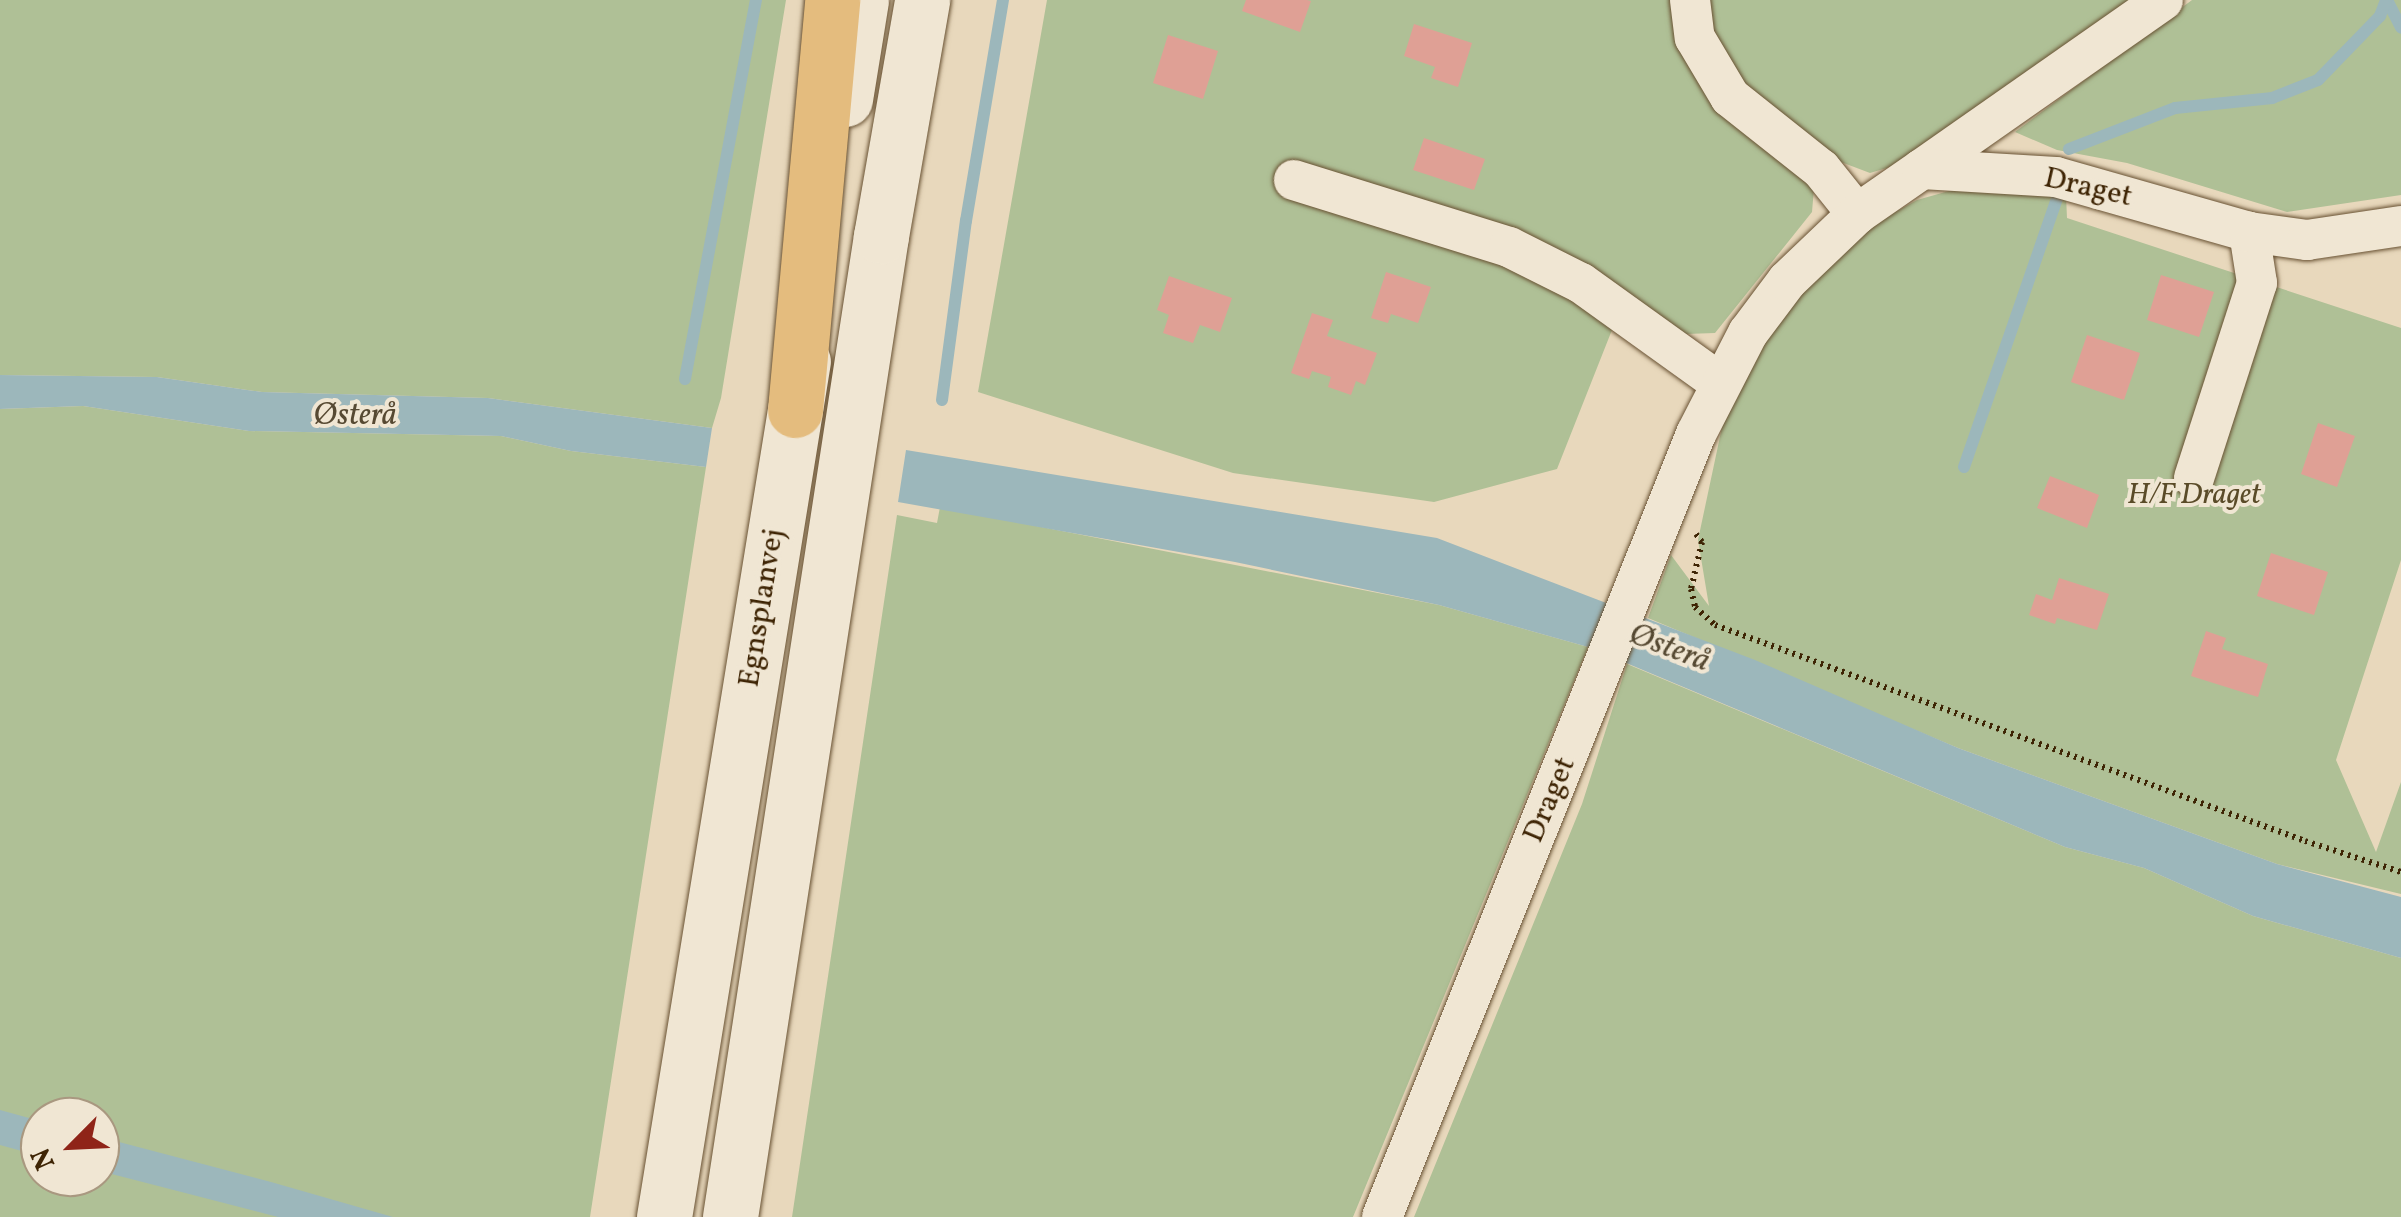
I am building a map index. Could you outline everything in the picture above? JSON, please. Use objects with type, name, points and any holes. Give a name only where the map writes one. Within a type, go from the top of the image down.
[{"type":"highway","points":[[794,410],[832,0]]},
{"type":"main road","name":"Egnsplanvej","points":[[664,1217],[861,0]]},
{"type":"main road","name":"Egnsplanvej","points":[[730,1217],[881,236],[922,0]]},
{"type":"street","points":[[1690,0],[1694,38],[1730,97],[1821,169],[1857,214]]},
{"type":"street","name":"Draget","points":[[1382,1217],[1659,529],[1720,383],[1748,333],[1788,280],[1857,214],[2163,0]]},
{"type":"street","name":"Draget","points":[[1922,169],[2056,177],[2249,232],[2307,240],[2401,226]]},
{"type":"street","points":[[1294,180],[1509,247],[1581,283],[1720,383]]},
{"type":"street","points":[[2194,478],[2257,284],[2249,232]]},
{"type":"path","points":[[1659,529],[1692,528],[1702,542],[1690,589],[1695,607],[1715,625],[2305,841],[2401,872]]},
{"type":"green space","points":[[0,0],[786,0],[721,398],[712,428],[488,398],[262,392],[157,377],[0,375]]},
{"type":"green space","points":[[1047,0],[2133,0],[1900,164],[1870,173],[1833,159],[1814,188],[1812,212],[1715,333],[1686,334],[1627,292],[1557,469],[1434,502],[1233,473],[978,392]]},
{"type":"green space","points":[[2192,0],[2401,0],[2401,195],[2287,212],[2127,163],[2057,150],[2015,132]]},
{"type":"green space","name":"H/F Draget","points":[[1963,187],[2066,195],[2067,218],[2401,328],[2401,560],[2336,760],[2376,852],[2401,782],[2401,894],[2277,864],[1958,748],[1648,618],[1671,555],[1709,606],[1698,540],[1725,413],[1760,344],[1810,279],[1877,222],[1917,200]]},
{"type":"green space","points":[[83,406],[249,431],[501,436],[571,451],[706,467],[590,1217],[0,1217],[0,409]]},
{"type":"green space","points":[[940,507],[1439,605],[1588,647],[1353,1217],[792,1217],[897,515],[937,523]]},
{"type":"green space","points":[[1627,664],[2065,847],[2144,868],[2253,916],[2401,958],[2401,1217],[1414,1217],[1582,804]]},
{"type":"water","name":"Østerå","points":[[0,375],[157,377],[262,392],[488,398],[712,428],[706,467],[571,451],[501,436],[249,431],[83,406],[0,409]]},
{"type":"water","name":"Østerå","points":[[906,450],[1437,538],[1755,660],[1958,748],[2277,864],[2401,897],[2401,958],[2253,916],[2144,868],[2065,847],[1588,647],[1439,605],[1235,562],[898,502]]},
{"type":"water","points":[[0,1110],[20,1116],[20,1150],[0,1145]]},
{"type":"water","points":[[120,1142],[393,1217],[278,1217],[120,1176]]},
{"type":"building","points":[[1246,0],[1311,1],[1300,32],[1242,11]]},
{"type":"building","points":[[1414,24],[1472,43],[1458,87],[1431,78],[1435,67],[1404,56]]},
{"type":"building","points":[[1168,35],[1218,51],[1203,99],[1153,83]]},
{"type":"building","points":[[1424,138],[1485,159],[1474,190],[1413,170]]},
{"type":"building","points":[[1386,272],[1431,287],[1418,323],[1391,314],[1388,323],[1371,318]]},
{"type":"building","points":[[2161,275],[2214,292],[2199,337],[2147,320]]},
{"type":"building","points":[[1169,276],[1232,298],[1220,332],[1200,325],[1193,343],[1163,333],[1169,315],[1157,310]]},
{"type":"building","points":[[1312,313],[1333,320],[1327,336],[1377,353],[1365,385],[1356,381],[1351,395],[1328,387],[1331,377],[1312,371],[1309,379],[1291,373]]},
{"type":"building","points":[[2087,335],[2140,353],[2124,400],[2071,382]]},
{"type":"building","points":[[2318,423],[2355,436],[2337,487],[2301,474]]},
{"type":"building","points":[[2050,476],[2099,495],[2087,528],[2037,508]]},
{"type":"building","points":[[2271,553],[2328,572],[2314,615],[2257,596]]},
{"type":"building","points":[[2059,578],[2109,594],[2097,630],[2057,618],[2055,624],[2029,615],[2036,594],[2052,600]]},
{"type":"building","points":[[2206,631],[2226,638],[2222,649],[2268,664],[2258,697],[2191,676]]},
{"type":"waterway","points":[[685,379],[756,0]]},
{"type":"waterway","points":[[942,400],[966,221],[1003,0]]},
{"type":"waterway","points":[[2069,149],[2175,108],[2272,98],[2318,80],[2380,16],[2386,0]]},
{"type":"waterway","points":[[2387,0],[2401,28]]},
{"type":"waterway","points":[[1964,467],[2057,198]]}]
